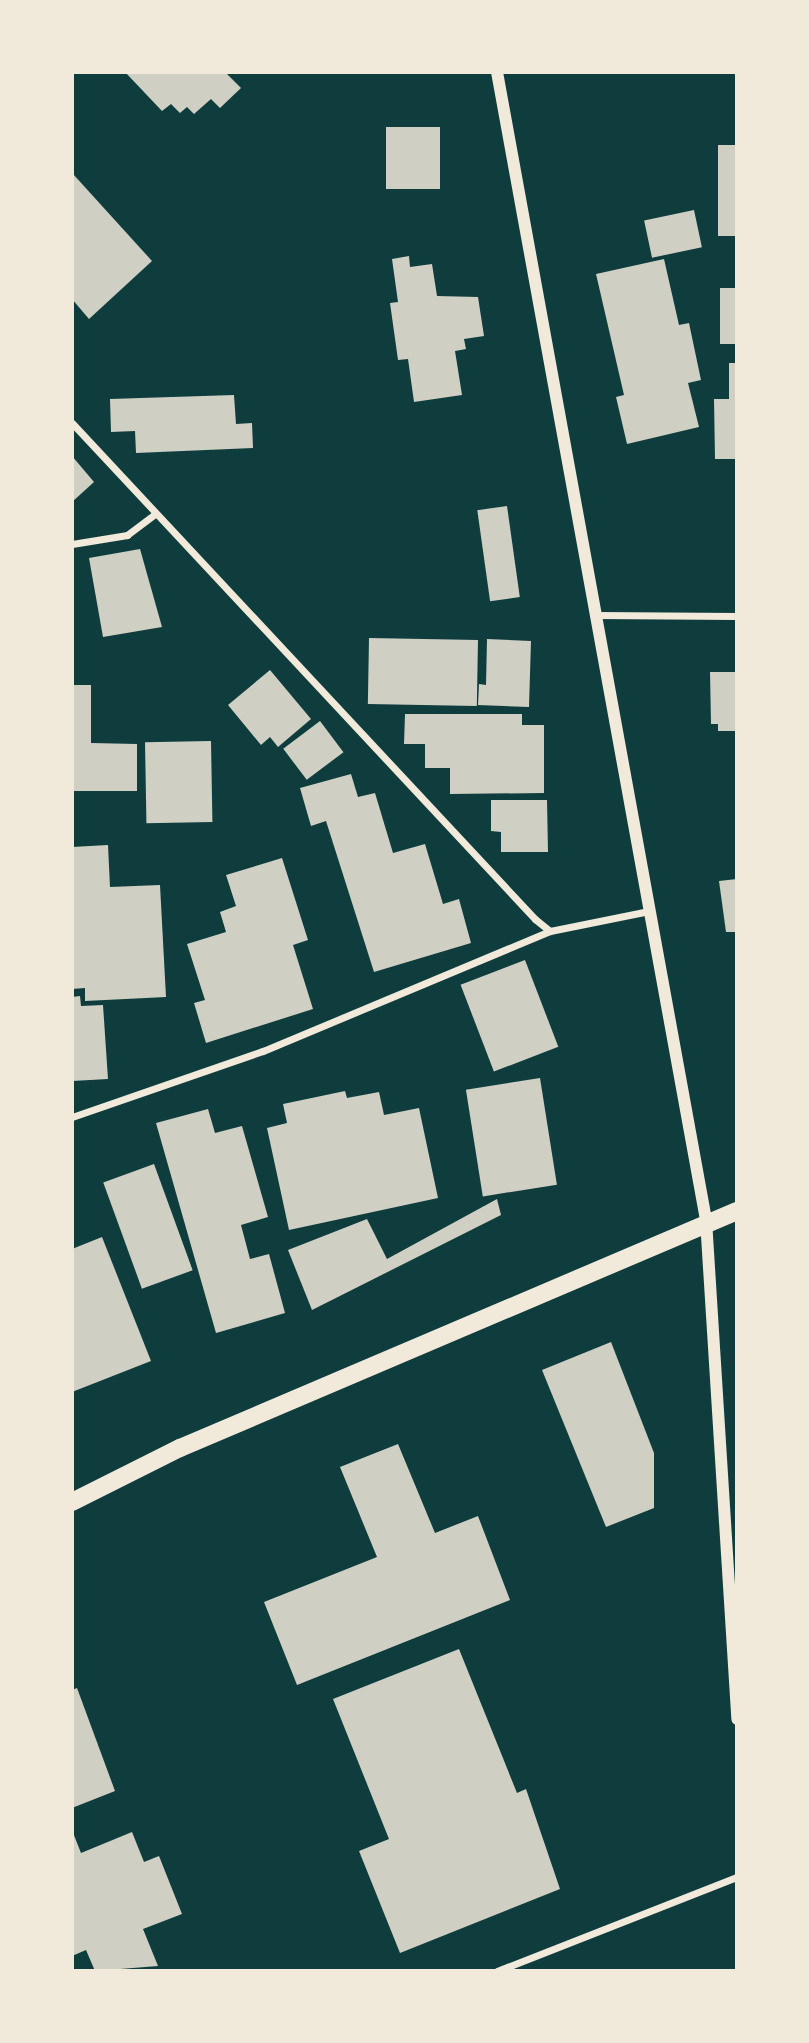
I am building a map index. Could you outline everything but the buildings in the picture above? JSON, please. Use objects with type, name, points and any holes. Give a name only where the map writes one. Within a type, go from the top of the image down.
[{"type":"main road","points":[[72,1502],[180,1448],[706,1220],[737,1211]]},
{"type":"street","points":[[497,72],[706,1220],[737,1719]]},
{"type":"street","points":[[72,423],[551,931]]},
{"type":"street","points":[[72,544],[127,535],[155,514]]},
{"type":"street","points":[[595,615],[737,616]]},
{"type":"street","points":[[72,1117],[263,1051],[551,931],[649,911]]},
{"type":"street","points":[[497,1971],[737,1877]]}]
